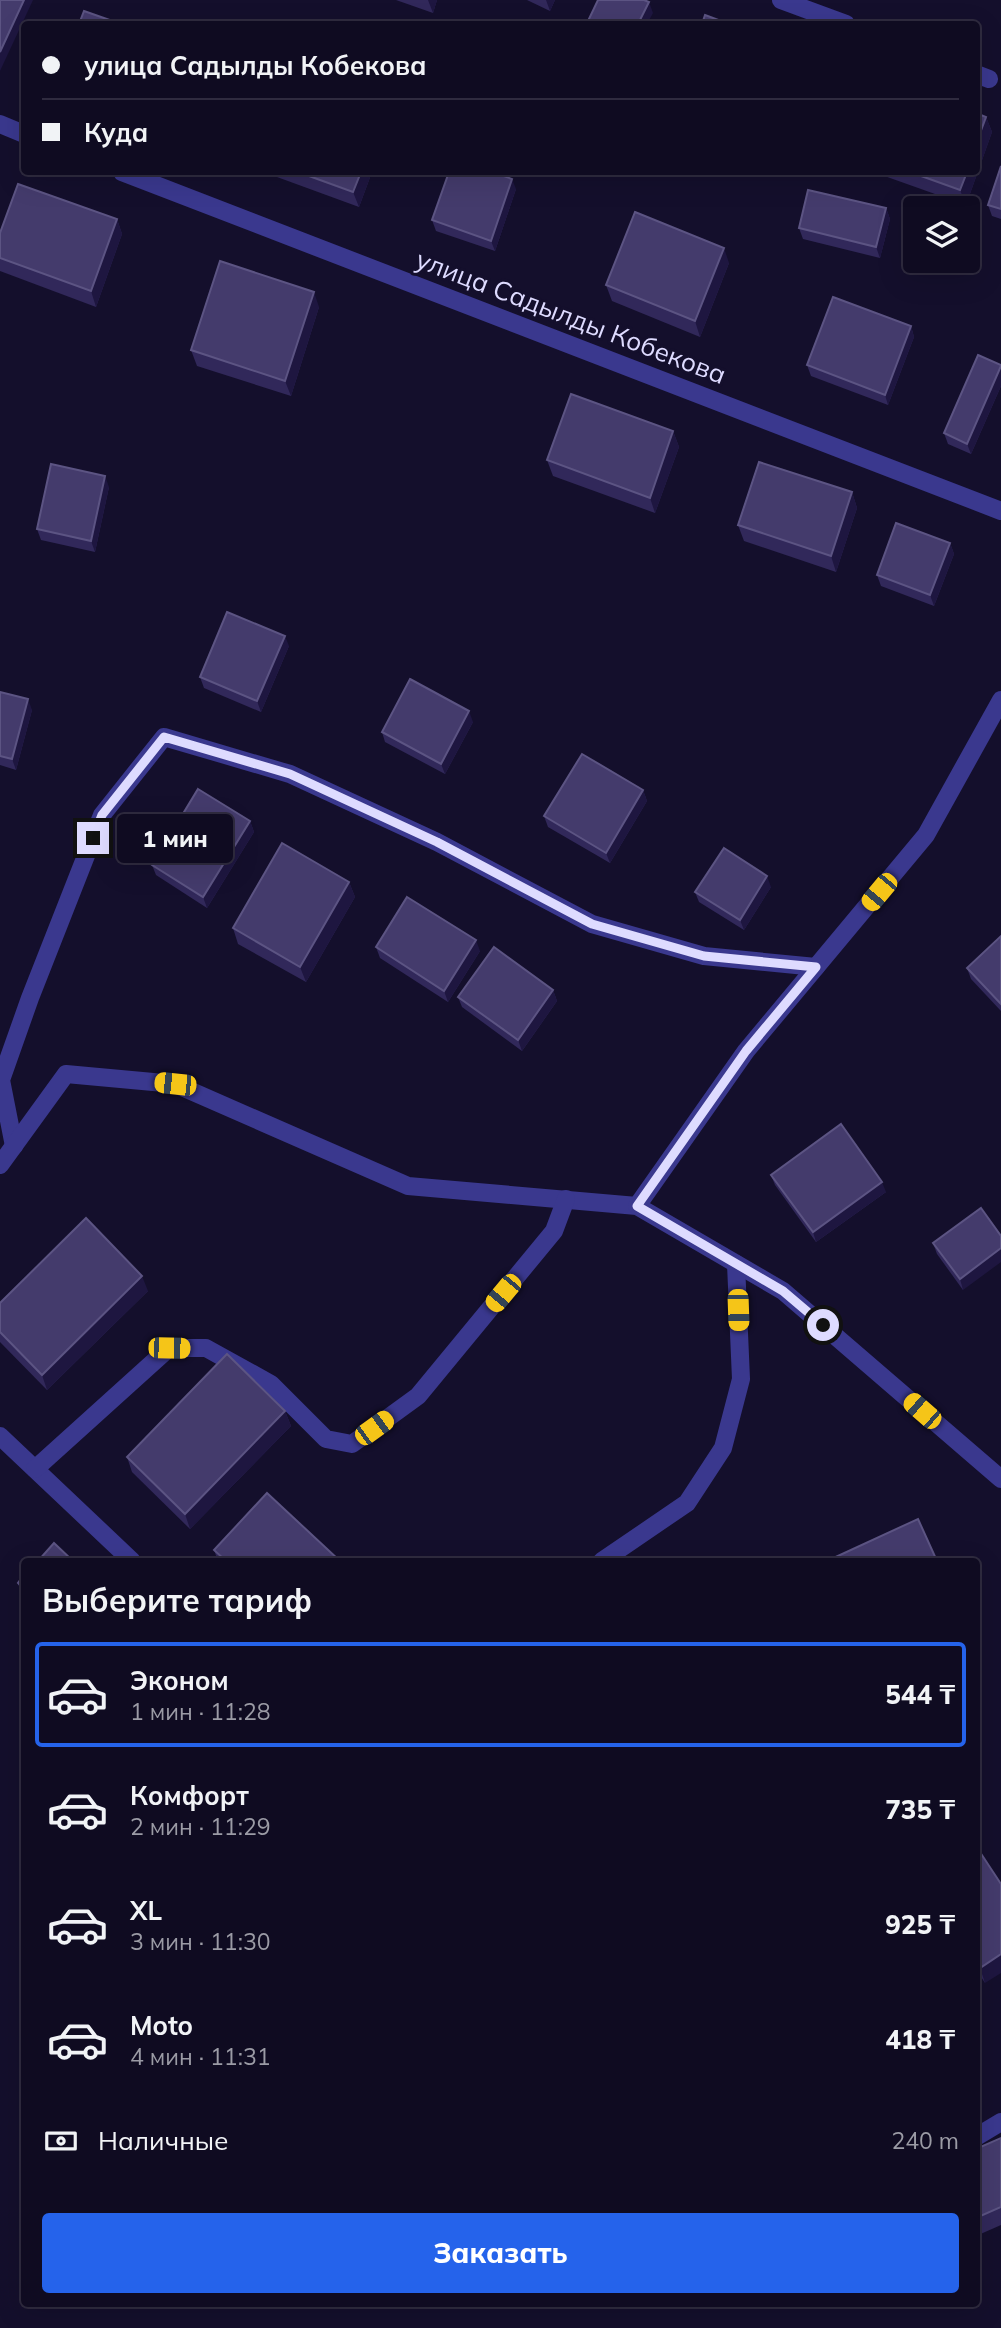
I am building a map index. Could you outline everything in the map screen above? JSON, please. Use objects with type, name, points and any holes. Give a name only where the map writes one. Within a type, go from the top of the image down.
[{"type":"street","points":[[781,0],[838,21]]},
{"type":"street","points":[[0,124],[21,133]]},
{"type":"street","name":"улица Садылды Кобекова","points":[[130,175],[1001,510]]},
{"type":"street","points":[[637,1206],[746,1051],[926,835],[1001,700]]},
{"type":"street","points":[[14,1146],[1,1080],[30,998],[102,815],[164,737],[290,774],[437,842],[592,924],[704,956],[816,967]]},
{"type":"street","points":[[0,1165],[66,1074],[175,1084],[408,1185],[637,1206],[783,1291],[1001,1479]]},
{"type":"street","points":[[34,1469],[169,1348],[206,1348],[271,1384],[326,1439],[352,1444],[418,1396],[554,1231],[566,1199]]},
{"type":"street","points":[[606,1558],[687,1503],[723,1448],[741,1379],[736,1264]]},
{"type":"street","points":[[0,1436],[129,1558]]},
{"type":"street","points":[[980,2135],[1001,2122]]},
{"type":"building","points":[[0,0],[24,0],[0,52]]},
{"type":"building","points":[[598,0],[649,2],[640,21],[588,21]]},
{"type":"building","points":[[84,11],[112,21],[80,21]]},
{"type":"building","points":[[705,15],[721,21],[703,21]]},
{"type":"building","points":[[980,115],[986,117],[980,133]]},
{"type":"building","points":[[1001,166],[1001,209],[988,205]]},
{"type":"building","points":[[306,175],[360,175],[353,192]]},
{"type":"building","points":[[448,175],[501,175],[512,179],[491,241],[432,220]]},
{"type":"building","points":[[918,175],[966,175],[960,190]]},
{"type":"building","points":[[18,184],[117,219],[91,291],[0,258],[0,233]]},
{"type":"building","points":[[808,190],[886,208],[876,247],[799,228]]},
{"type":"building","points":[[635,212],[724,248],[695,321],[606,285]]},
{"type":"building","points":[[220,261],[314,292],[285,381],[191,350]]},
{"type":"building","points":[[833,297],[911,326],[885,395],[807,365]]},
{"type":"building","points":[[978,355],[1001,366],[967,444],[944,433]]},
{"type":"building","points":[[571,394],[673,431],[650,498],[547,460]]},
{"type":"building","points":[[759,462],[852,492],[831,556],[738,525]]},
{"type":"building","points":[[51,464],[105,476],[91,541],[37,529]]},
{"type":"building","points":[[896,523],[950,543],[930,595],[877,575]]},
{"type":"building","points":[[227,612],[285,636],[257,701],[200,677]]},
{"type":"building","points":[[410,679],[469,711],[441,764],[382,732]]},
{"type":"building","points":[[0,692],[28,699],[12,759],[0,756]]},
{"type":"building","points":[[582,754],[643,790],[606,853],[544,816]]},
{"type":"building","points":[[198,789],[250,821],[203,897],[152,865]]},
{"type":"building","points":[[282,843],[349,882],[300,967],[233,928]]},
{"type":"building","points":[[724,848],[767,876],[740,920],[695,892]]},
{"type":"building","points":[[407,897],[476,940],[444,991],[376,947]]},
{"type":"building","points":[[1001,936],[1001,1004],[967,968]]},
{"type":"building","points":[[494,947],[553,990],[518,1040],[458,997]]},
{"type":"building","points":[[841,1124],[882,1182],[813,1232],[771,1175]]},
{"type":"building","points":[[981,1208],[1001,1236],[1001,1248],[960,1279],[933,1243]]},
{"type":"building","points":[[86,1218],[142,1276],[42,1375],[0,1332],[0,1303]]},
{"type":"building","points":[[227,1354],[285,1411],[185,1514],[127,1457]]},
{"type":"building","points":[[267,1493],[337,1558],[223,1558],[214,1550]]},
{"type":"building","points":[[918,1519],[936,1558],[834,1558]]},
{"type":"building","points":[[54,1543],[70,1558],[41,1558]]},
{"type":"building","points":[[980,1852],[1001,1884],[1001,1954],[980,1968]]},
{"type":"building","points":[[1001,2138],[1001,2207],[980,2216],[980,2147]]},
{"type":"route","points":[[93,838],[102,815],[164,737],[290,774],[437,842],[592,924],[704,956],[816,967],[746,1051],[637,1206],[783,1291],[823,1325]]}]
